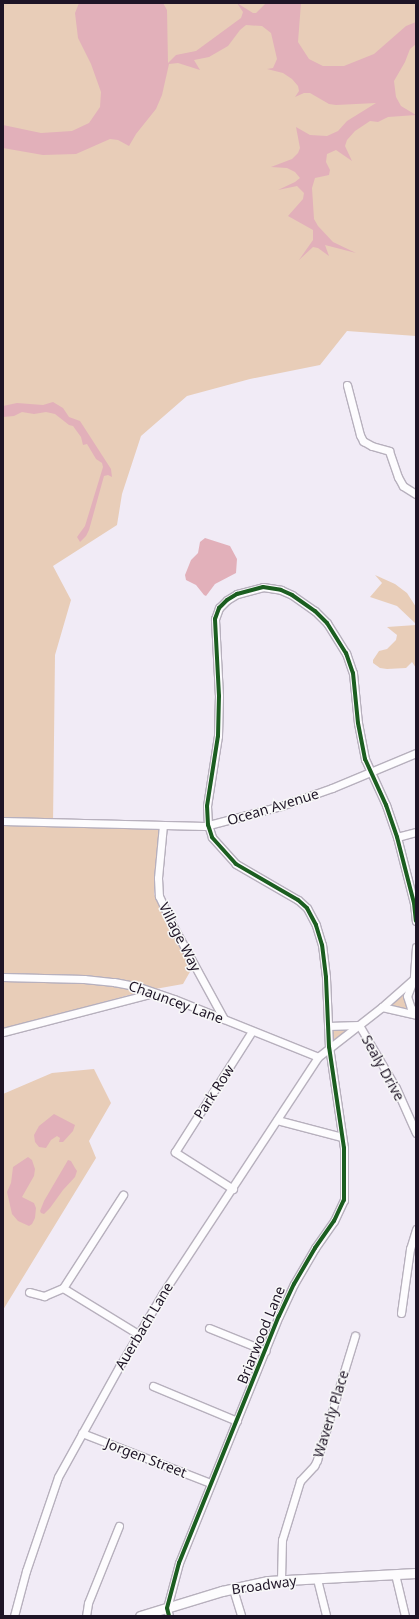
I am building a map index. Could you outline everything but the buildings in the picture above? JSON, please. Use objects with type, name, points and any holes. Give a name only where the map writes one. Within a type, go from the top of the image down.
[{"type":"main road","name":"Broadway","points":[[140,1616],[168,1612],[233,1589],[281,1580],[396,1574],[416,1571]]},
{"type":"street","points":[[347,386],[360,435],[363,441],[372,446],[389,451],[398,477],[403,486],[416,494]]},
{"type":"street","points":[[208,826],[207,806],[218,736],[219,696],[215,619],[219,608],[227,600],[247,590],[263,587],[281,590],[302,601],[315,611],[333,632],[346,653],[353,673],[360,738],[365,759],[386,805],[397,837],[414,903],[416,921]]},
{"type":"street","name":"Ocean Avenue","points":[[3,820],[208,826],[281,806],[372,772],[416,753]]},
{"type":"street","name":"Village Way","points":[[163,825],[158,878],[160,896],[173,926],[224,1019]]},
{"type":"street","name":"Briarwood Lane","points":[[168,1612],[179,1564],[210,1483],[294,1284],[315,1248],[334,1222],[342,1207],[345,1181],[342,1137],[329,1047],[326,977],[322,945],[316,925],[307,908],[286,892],[236,864],[212,837],[208,826]]},
{"type":"street","points":[[397,837],[416,832]]},
{"type":"street","points":[[416,947],[415,978],[407,996],[411,1008],[416,1014]]},
{"type":"street","name":"Chauncey Lane","points":[[3,977],[114,982],[138,987],[174,999],[318,1057]]},
{"type":"street","name":"Auerbach Lane","points":[[14,1616],[26,1571],[52,1490],[82,1433],[138,1334],[318,1057],[382,1007],[415,978]]},
{"type":"street","points":[[3,1032],[155,993]]},
{"type":"street","points":[[382,1007],[416,1014]]},
{"type":"street","points":[[328,1026],[359,1025]]},
{"type":"street","name":"Sealy Drive","points":[[359,1025],[396,1088],[416,1133]]},
{"type":"street","name":"Park Row","points":[[233,1189],[175,1152],[252,1031]]},
{"type":"street","points":[[277,1120],[342,1137]]},
{"type":"street","points":[[29,1292],[44,1296],[63,1288],[123,1196]]},
{"type":"street","points":[[401,1313],[410,1249],[416,1229]]},
{"type":"street","points":[[63,1288],[138,1334]]},
{"type":"street","points":[[209,1328],[266,1350]]},
{"type":"street","name":"Waverly Place","points":[[281,1580],[282,1540],[300,1481],[317,1460],[355,1336]]},
{"type":"street","points":[[153,1386],[237,1421]]},
{"type":"street","name":"Jorgen Street","points":[[82,1433],[210,1483]]},
{"type":"street","points":[[86,1616],[88,1603],[119,1526]]},
{"type":"street","points":[[396,1574],[405,1616]]},
{"type":"street","points":[[317,1578],[326,1616]]},
{"type":"street","points":[[233,1589],[241,1616]]},
{"type":"shaded area","points":[[3,3],[416,3],[416,336],[347,331],[320,365],[250,379],[187,396],[141,436],[122,494],[117,525],[53,566],[71,600],[55,655],[53,825],[160,827],[154,894],[191,970],[183,984],[144,991],[3,1029]]},
{"type":"shaded area","points":[[79,3],[163,3],[167,10],[168,63],[176,55],[196,51],[241,18],[243,12],[237,3],[253,13],[256,13],[266,3],[301,3],[298,42],[309,59],[323,66],[344,66],[374,54],[406,26],[416,22],[416,44],[410,49],[405,62],[394,81],[396,97],[401,106],[416,115],[388,117],[378,122],[370,121],[355,131],[347,140],[345,146],[352,161],[336,150],[327,154],[326,162],[330,170],[329,175],[315,178],[312,188],[314,219],[318,226],[333,242],[356,253],[325,245],[329,256],[318,248],[313,247],[299,260],[313,240],[313,230],[288,216],[303,199],[304,193],[297,186],[278,190],[300,178],[295,172],[287,168],[271,167],[292,159],[298,153],[300,148],[296,127],[310,135],[327,136],[338,131],[347,121],[376,103],[329,104],[310,93],[304,93],[295,97],[299,91],[298,86],[292,79],[283,73],[267,69],[273,68],[277,59],[271,33],[262,26],[246,25],[240,30],[228,46],[209,57],[194,60],[200,70],[178,63],[169,64],[162,95],[156,109],[136,134],[129,146],[118,140],[110,139],[76,154],[43,155],[3,148],[3,125],[41,133],[72,131],[89,123],[100,107],[101,92],[91,64],[78,38],[75,13]]},
{"type":"shaded area","points":[[53,402],[63,408],[69,417],[80,421],[111,469],[112,477],[108,475],[104,476],[89,530],[80,542],[77,537],[85,526],[103,467],[102,463],[96,459],[87,444],[83,445],[81,437],[73,426],[69,425],[55,414],[46,412],[34,414],[22,412],[14,416],[3,417],[3,406],[17,403],[43,405]]},
{"type":"shaded area","points":[[205,538],[230,546],[237,559],[236,573],[215,584],[206,596],[196,585],[186,580],[185,575],[191,560],[198,553],[200,542]]},
{"type":"shaded area","points":[[375,575],[395,584],[407,593],[416,607],[416,624],[397,606],[370,597],[382,583]]},
{"type":"shaded area","points":[[416,625],[416,668],[412,662],[406,668],[387,669],[380,668],[373,663],[373,660],[379,651],[387,649],[396,640],[397,635],[387,627]]},
{"type":"shaded area","points":[[414,978],[408,991],[416,1013],[382,1007]]},
{"type":"shaded area","points":[[359,1025],[329,1047],[328,1026]]},
{"type":"shaded area","points":[[94,1069],[111,1103],[89,1141],[96,1158],[3,1310],[3,1094],[52,1073]]},
{"type":"shaded area","points":[[54,1114],[75,1125],[73,1131],[63,1142],[59,1142],[60,1138],[57,1136],[51,1140],[46,1148],[39,1147],[35,1142],[34,1135],[39,1126]]},
{"type":"shaded area","points":[[28,1157],[32,1160],[35,1169],[34,1176],[22,1197],[34,1203],[36,1208],[35,1218],[29,1226],[18,1221],[12,1214],[7,1192],[11,1183],[13,1167]]},
{"type":"shaded area","points":[[68,1160],[71,1161],[77,1171],[75,1177],[50,1208],[44,1214],[41,1213],[40,1211],[44,1201]]},
{"type":"cycle path","points":[[169,1616],[167,1608],[179,1563],[279,1316],[294,1284],[315,1248],[334,1221],[344,1200],[344,1148],[329,1047],[326,977],[322,945],[316,925],[307,908],[298,900],[236,864],[212,837],[208,825],[207,806],[218,736],[219,696],[215,619],[219,608],[227,600],[237,594],[263,587],[281,590],[292,595],[315,611],[327,623],[346,653],[353,673],[358,723],[365,759],[386,805],[397,837],[414,903],[416,921]]}]
